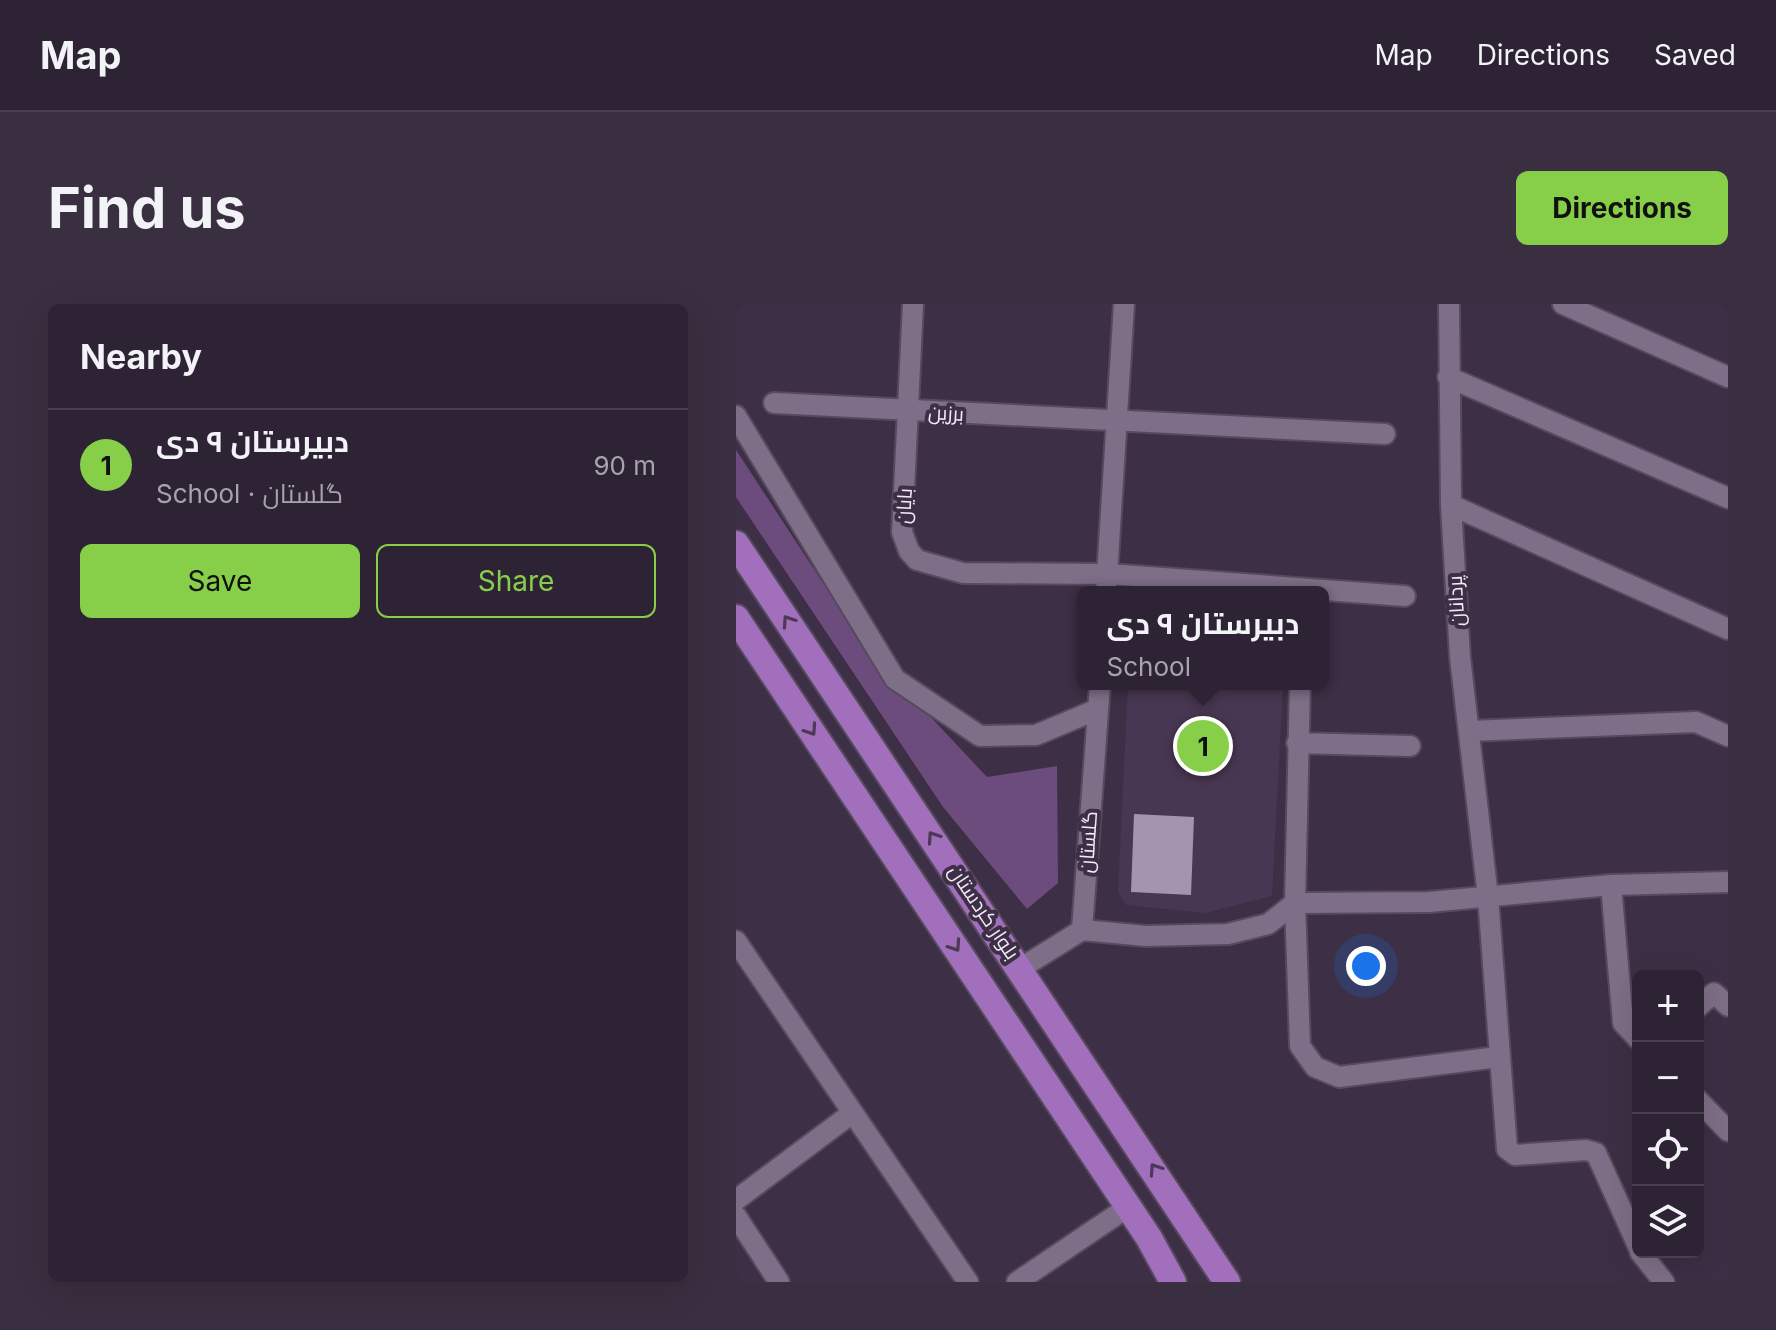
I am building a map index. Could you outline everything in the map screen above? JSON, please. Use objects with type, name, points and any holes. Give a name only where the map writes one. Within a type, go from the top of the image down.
[{"type":"main road","name":"بلوار کردستان","points":[[736,544],[1186,1215],[1227,1282]]},
{"type":"main road","points":[[736,618],[1149,1238],[1173,1282]]},
{"type":"main road","points":[[1013,1032],[1048,1008]]},
{"type":"main road","points":[[1149,1238],[1186,1215]]},
{"type":"street","name":"بایان","points":[[913,304],[902,532],[909,551],[917,560],[963,573],[1206,586]]},
{"type":"street","points":[[1107,583],[1124,304]]},
{"type":"street","name":"پردانان","points":[[1449,304],[1451,505],[1460,657],[1488,897],[1507,1149],[1515,1155],[1586,1150],[1596,1153],[1632,1233]]},
{"type":"street","points":[[1563,304],[1728,377]]},
{"type":"street","points":[[1448,377],[1728,498]]},
{"type":"street","name":"برزین","points":[[774,403],[1385,434]]},
{"type":"street","points":[[736,416],[895,679],[980,736],[1036,735],[1098,709]]},
{"type":"street","points":[[1451,505],[1728,629]]},
{"type":"street","name":"بایان","points":[[1329,591],[1405,596]]},
{"type":"street","name":"گلستان","points":[[1082,930],[1100,690]]},
{"type":"street","points":[[1300,690],[1295,903],[1300,1046],[1315,1067],[1339,1077],[1498,1057]]},
{"type":"street","points":[[1469,731],[1696,722],[1728,736]]},
{"type":"street","points":[[1297,743],[1410,746]]},
{"type":"street","points":[[1021,968],[1082,930],[1146,936],[1228,934],[1268,924],[1295,903],[1429,902],[1611,885],[1725,883]]},
{"type":"street","points":[[1611,885],[1623,1023],[1632,1033]]},
{"type":"street","points":[[736,941],[968,1282]]},
{"type":"street","points":[[1704,1002],[1714,993],[1728,1006]]},
{"type":"street","points":[[1704,1106],[1728,1131]]},
{"type":"street","points":[[736,1200],[851,1114]]},
{"type":"street","points":[[1017,1282],[1128,1207]]},
{"type":"street","points":[[736,1216],[779,1282]]},
{"type":"street","points":[[1645,1258],[1664,1282]]},
{"type":"shaded area","points":[[736,450],[865,647],[987,777],[1057,766],[1058,883],[1027,909],[943,807],[736,497]]},
{"type":"shaded area","points":[[1128,690],[1283,690],[1272,896],[1205,913],[1126,905],[1118,892]]},
{"type":"building","points":[[1134,814],[1194,817],[1191,895],[1131,892]]},
{"type":"place","name":"دبیرستان ۹ دی","points":[[1203,746]]}]
